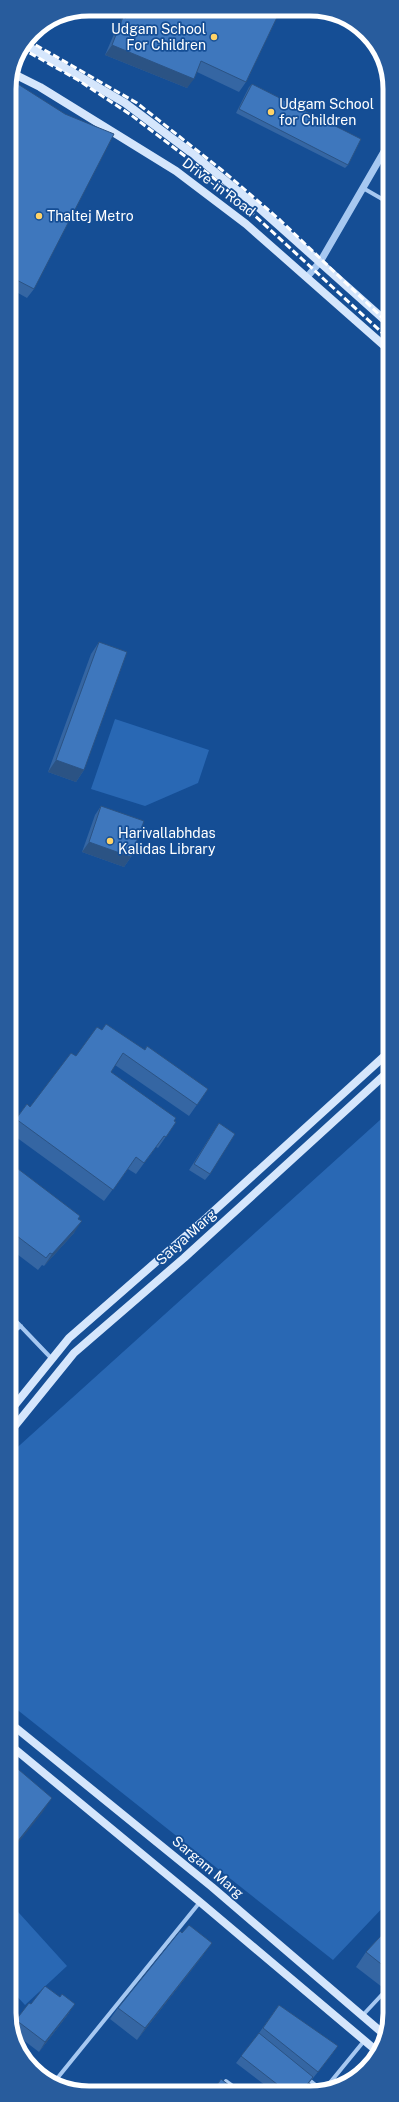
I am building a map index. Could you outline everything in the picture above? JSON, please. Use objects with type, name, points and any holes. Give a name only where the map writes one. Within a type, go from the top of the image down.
[{"type":"main road","name":"Drive-in Road","points":[[29,47],[125,103],[193,154],[320,262],[383,319]]},
{"type":"main road","name":"Drive-in Road","points":[[18,76],[40,87],[176,170],[246,224],[383,345]]},
{"type":"main road","name":"Satya Marg","points":[[16,1404],[69,1338],[383,1057]]},
{"type":"main road","name":"Satya Marg","points":[[16,1425],[74,1353],[149,1288],[383,1076]]},
{"type":"main road","points":[[140,1276],[149,1288]]},
{"type":"main road","name":"Sargam Marg","points":[[16,1728],[194,1872],[380,2031]]},
{"type":"main road","points":[[16,1750],[200,1902],[373,2048]]},
{"type":"street","points":[[307,277],[320,262],[383,153]]},
{"type":"street","points":[[363,188],[383,200]]},
{"type":"street","points":[[16,1321],[52,1359]]},
{"type":"street","points":[[16,1331],[21,1326]]},
{"type":"street","points":[[16,1757],[19,1753]]},
{"type":"street","points":[[57,2078],[200,1902]]},
{"type":"street","points":[[362,2016],[383,1994]]},
{"type":"street","points":[[330,2083],[364,2041]]},
{"type":"street","points":[[305,2077],[316,2085]]},
{"type":"street","points":[[226,2081],[233,2086]]},
{"type":"shaded area","points":[[115,719],[209,750],[198,783],[145,806],[91,789]]},
{"type":"shaded area","points":[[383,1117],[383,1907],[333,1960],[16,1709],[16,1449]]},
{"type":"shaded area","points":[[16,1910],[67,1966],[25,2005],[16,1995]]},
{"type":"building","name":"Udgam School For Children","points":[[127,16],[278,16],[246,82],[201,61],[194,79],[112,45],[123,17],[126,18]]},
{"type":"building","name":"Thaltej Metro","points":[[16,83],[65,114],[114,134],[34,289],[16,280]]},
{"type":"building","points":[[252,84],[361,139],[348,165],[239,109]]},
{"type":"building","points":[[99,642],[127,652],[84,770],[56,760]]},
{"type":"building","name":"Harivallabhdas Kalidas Library","points":[[101,806],[144,821],[131,857],[89,842]]},
{"type":"building","points":[[106,1024],[145,1050],[147,1046],[208,1089],[197,1105],[123,1053],[111,1072],[176,1118],[174,1121],[176,1122],[166,1137],[164,1136],[144,1163],[136,1157],[113,1190],[16,1119],[27,1104],[30,1107],[71,1053],[76,1056],[97,1027],[102,1030]]},
{"type":"building","points":[[219,1123],[235,1134],[210,1174],[194,1164]]},
{"type":"building","points":[[16,1167],[80,1216],[78,1219],[82,1221],[52,1254],[50,1253],[46,1258],[16,1235]]},
{"type":"building","points":[[18,1769],[52,1798],[16,1843],[16,1772]]},
{"type":"building","points":[[189,1925],[212,1943],[145,2028],[118,2008],[180,1931],[182,1933]]},
{"type":"building","points":[[383,1934],[383,1965],[366,1952]]},
{"type":"building","points":[[45,1986],[60,1997],[62,1994],[75,2004],[45,2042],[17,2021],[29,2003],[31,2004]]},
{"type":"building","points":[[279,2005],[338,2046],[318,2072],[263,2028]]},
{"type":"building","points":[[259,2033],[313,2077],[306,2086],[279,2086],[241,2056]]},
{"type":"building","points":[[221,2079],[230,2086],[216,2086]]},
{"type":"railway","points":[[32,43],[137,103],[223,171],[280,220],[383,318]]},
{"type":"railway","points":[[27,51],[78,80],[131,115],[215,179],[383,333]]},
{"type":"place","name":"Udgam School For Children","points":[[214,37]]},
{"type":"place","name":"Udgam School for Children","points":[[271,112]]},
{"type":"place","name":"Thaltej Metro","points":[[39,216]]},
{"type":"place","name":"Harivallabhdas Kalidas Library","points":[[110,841]]}]
